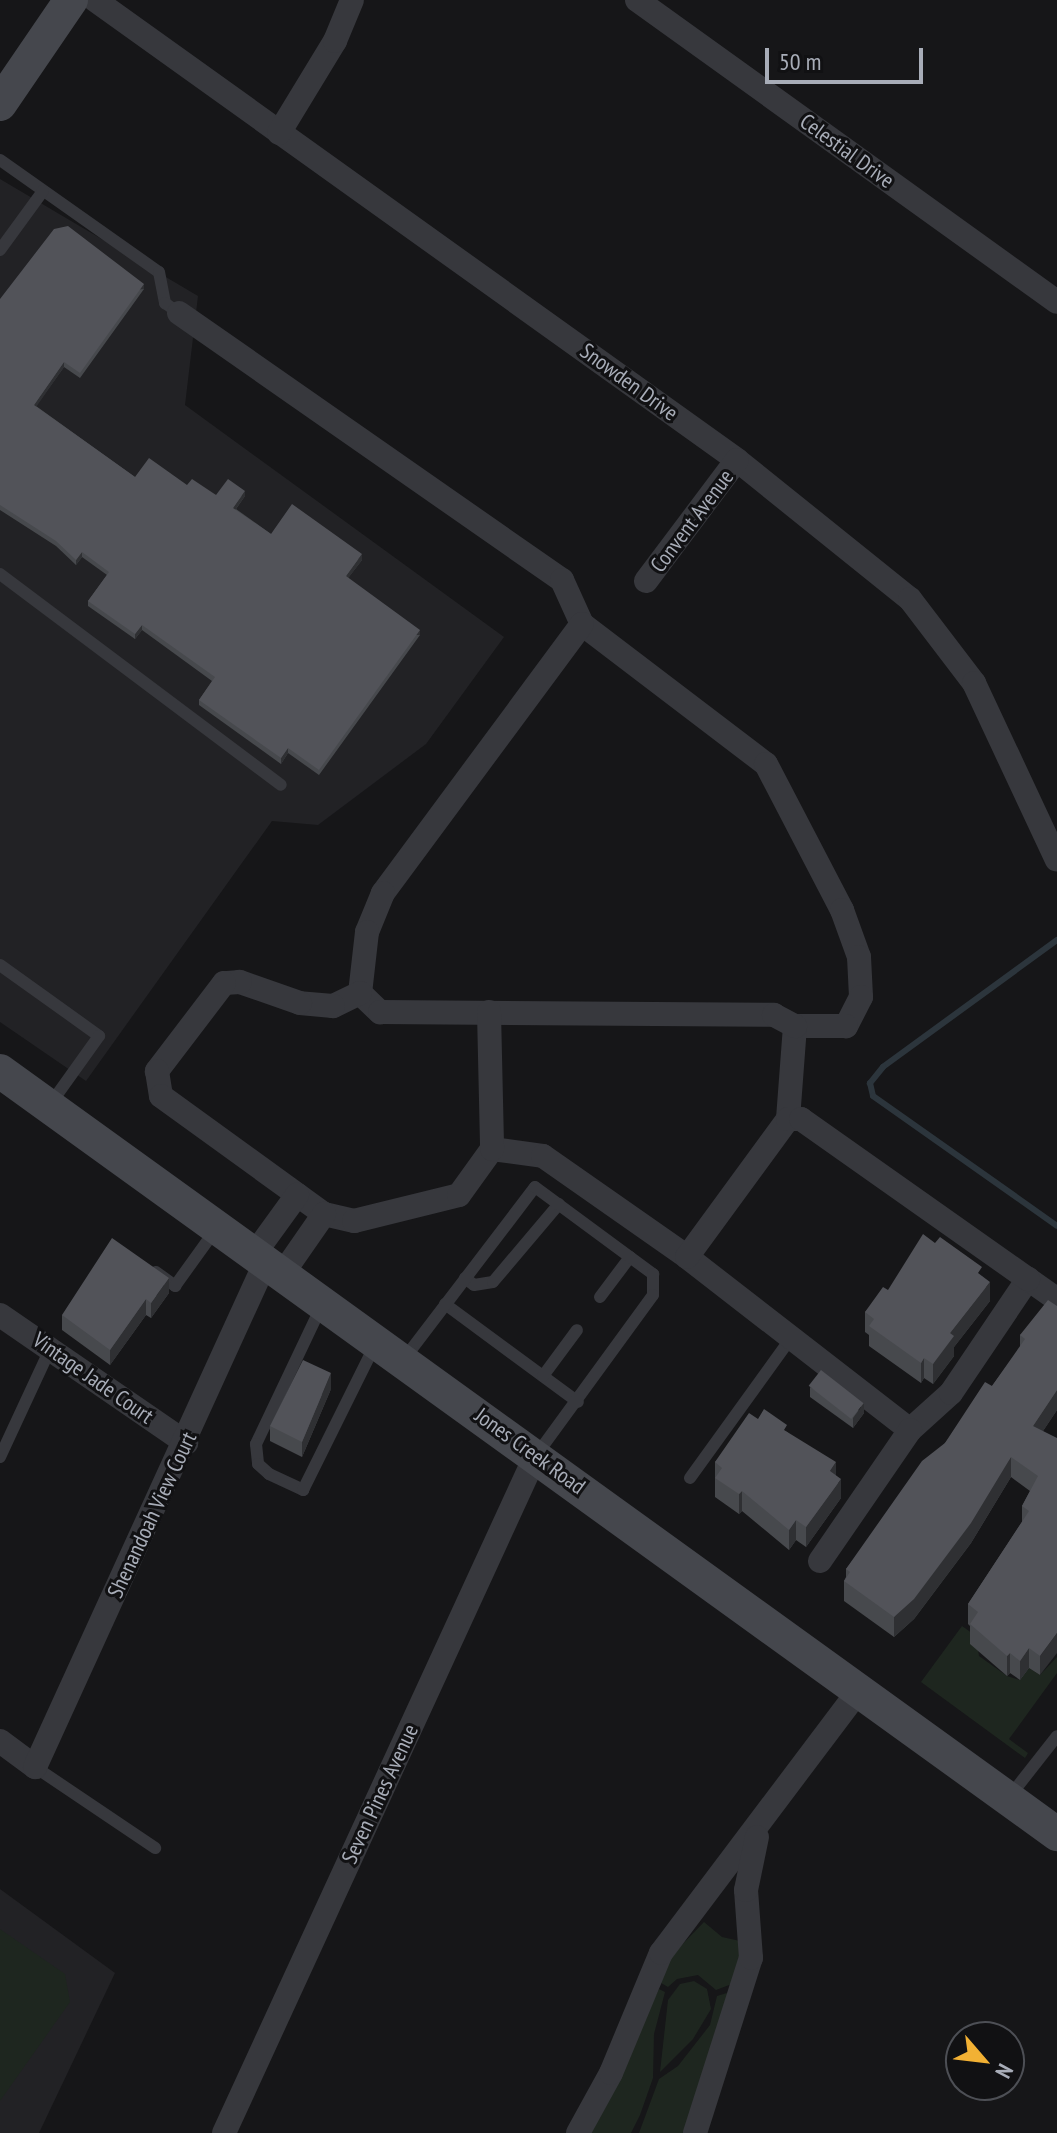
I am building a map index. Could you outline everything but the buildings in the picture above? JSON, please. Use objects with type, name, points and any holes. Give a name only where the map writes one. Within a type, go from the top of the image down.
[{"type":"main road","points":[[0,104],[71,0]]},
{"type":"main road","name":"Jones Creek Road","points":[[0,1071],[391,1350],[1057,1834]]},
{"type":"street","name":"Snowden Drive","points":[[95,0],[737,460],[910,599],[974,683],[1057,860]]},
{"type":"street","points":[[279,133],[335,41],[352,0]]},
{"type":"street","name":"Celestial Drive","points":[[637,0],[1057,302]]},
{"type":"street","points":[[179,313],[562,580],[582,624],[738,739],[773,777],[842,910],[859,957],[861,997],[846,1026],[795,1026],[774,1015],[380,1012],[360,993]]},
{"type":"street","name":"Convent Avenue","points":[[646,581],[737,460]]},
{"type":"street","points":[[360,993],[367,932],[383,893],[582,624]]},
{"type":"street","points":[[360,993],[333,1006],[300,1003],[240,982],[224,983],[157,1071],[161,1096],[324,1214],[354,1221],[459,1195],[492,1149],[489,1012]]},
{"type":"street","points":[[687,1257],[788,1119],[795,1026]]},
{"type":"street","points":[[788,1119],[801,1119],[1057,1299]]},
{"type":"street","points":[[492,1149],[543,1156],[687,1257],[910,1430]]},
{"type":"street","points":[[268,1263],[297,1195]]},
{"type":"street","points":[[268,1263],[324,1214]]},
{"type":"street","name":"Shenandoah View Court","points":[[35,1767],[268,1263]]},
{"type":"street","points":[[820,1561],[910,1430],[951,1393],[1028,1279]]},
{"type":"street","name":"Vintage Jade Court","points":[[0,1315],[51,1347],[186,1443]]},
{"type":"street","name":"Seven Pines Avenue","points":[[224,2133],[536,1455]]},
{"type":"street","points":[[578,2133],[611,2073],[661,1953],[759,1827],[859,1690]]},
{"type":"street","points":[[0,1741],[35,1767]]},
{"type":"street","points":[[695,2133],[751,1958],[746,1890],[759,1827]]},
{"type":"lane","points":[[0,160],[159,272],[165,303],[179,313]]},
{"type":"lane","points":[[0,250],[43,191]]},
{"type":"lane","points":[[0,574],[281,785]]},
{"type":"lane","points":[[0,965],[99,1036],[49,1106]]},
{"type":"lane","points":[[324,1302],[256,1444],[258,1464],[269,1474],[303,1490],[391,1350],[445,1304],[535,1187],[559,1204],[653,1274],[653,1295],[578,1402],[536,1455]]},
{"type":"lane","points":[[465,1278],[474,1285],[493,1282],[559,1204]]},
{"type":"lane","points":[[141,1262],[175,1286],[218,1227]]},
{"type":"lane","points":[[600,1297],[630,1257]]},
{"type":"lane","points":[[445,1304],[578,1402]]},
{"type":"lane","points":[[543,1376],[577,1330]]},
{"type":"lane","points":[[690,1478],[791,1338]]},
{"type":"lane","points":[[0,1457],[51,1347]]},
{"type":"lane","points":[[1008,1799],[1057,1736]]},
{"type":"lane","points":[[35,1767],[155,1848]]},
{"type":"shaded area","points":[[0,179],[198,296],[185,405],[504,637],[426,744],[318,825],[272,821],[86,1081],[0,1022]]},
{"type":"shaded area","points":[[962,1626],[976,1636],[979,1656],[1007,1676],[1020,1680],[1029,1668],[1040,1675],[1057,1657],[1057,1673],[1009,1739],[1028,1753],[1025,1758],[921,1682]]},
{"type":"shaded area","points":[[0,1889],[115,1973],[39,2133],[0,2133]]},
{"type":"shaded area","points":[[704,1922],[722,1937],[740,1941],[743,1950],[737,1982],[716,1990],[698,1975],[677,1979],[668,1987],[661,1983],[670,1957]]},
{"type":"shaded area","points":[[0,1929],[65,1974],[70,2002],[0,2101]]},
{"type":"shaded area","points":[[694,1981],[707,1989],[711,2009],[693,2039],[660,2072],[668,2000],[680,1984]]},
{"type":"shaded area","points":[[659,1989],[665,1992],[654,2034],[653,2078],[640,2115],[631,2133],[589,2133]]},
{"type":"shaded area","points":[[730,1992],[687,2133],[639,2133],[659,2079],[678,2066],[710,2025],[717,1996]]},
{"type":"waterway","points":[[1057,940],[883,1067],[870,1083],[873,1096],[1057,1226]]}]
